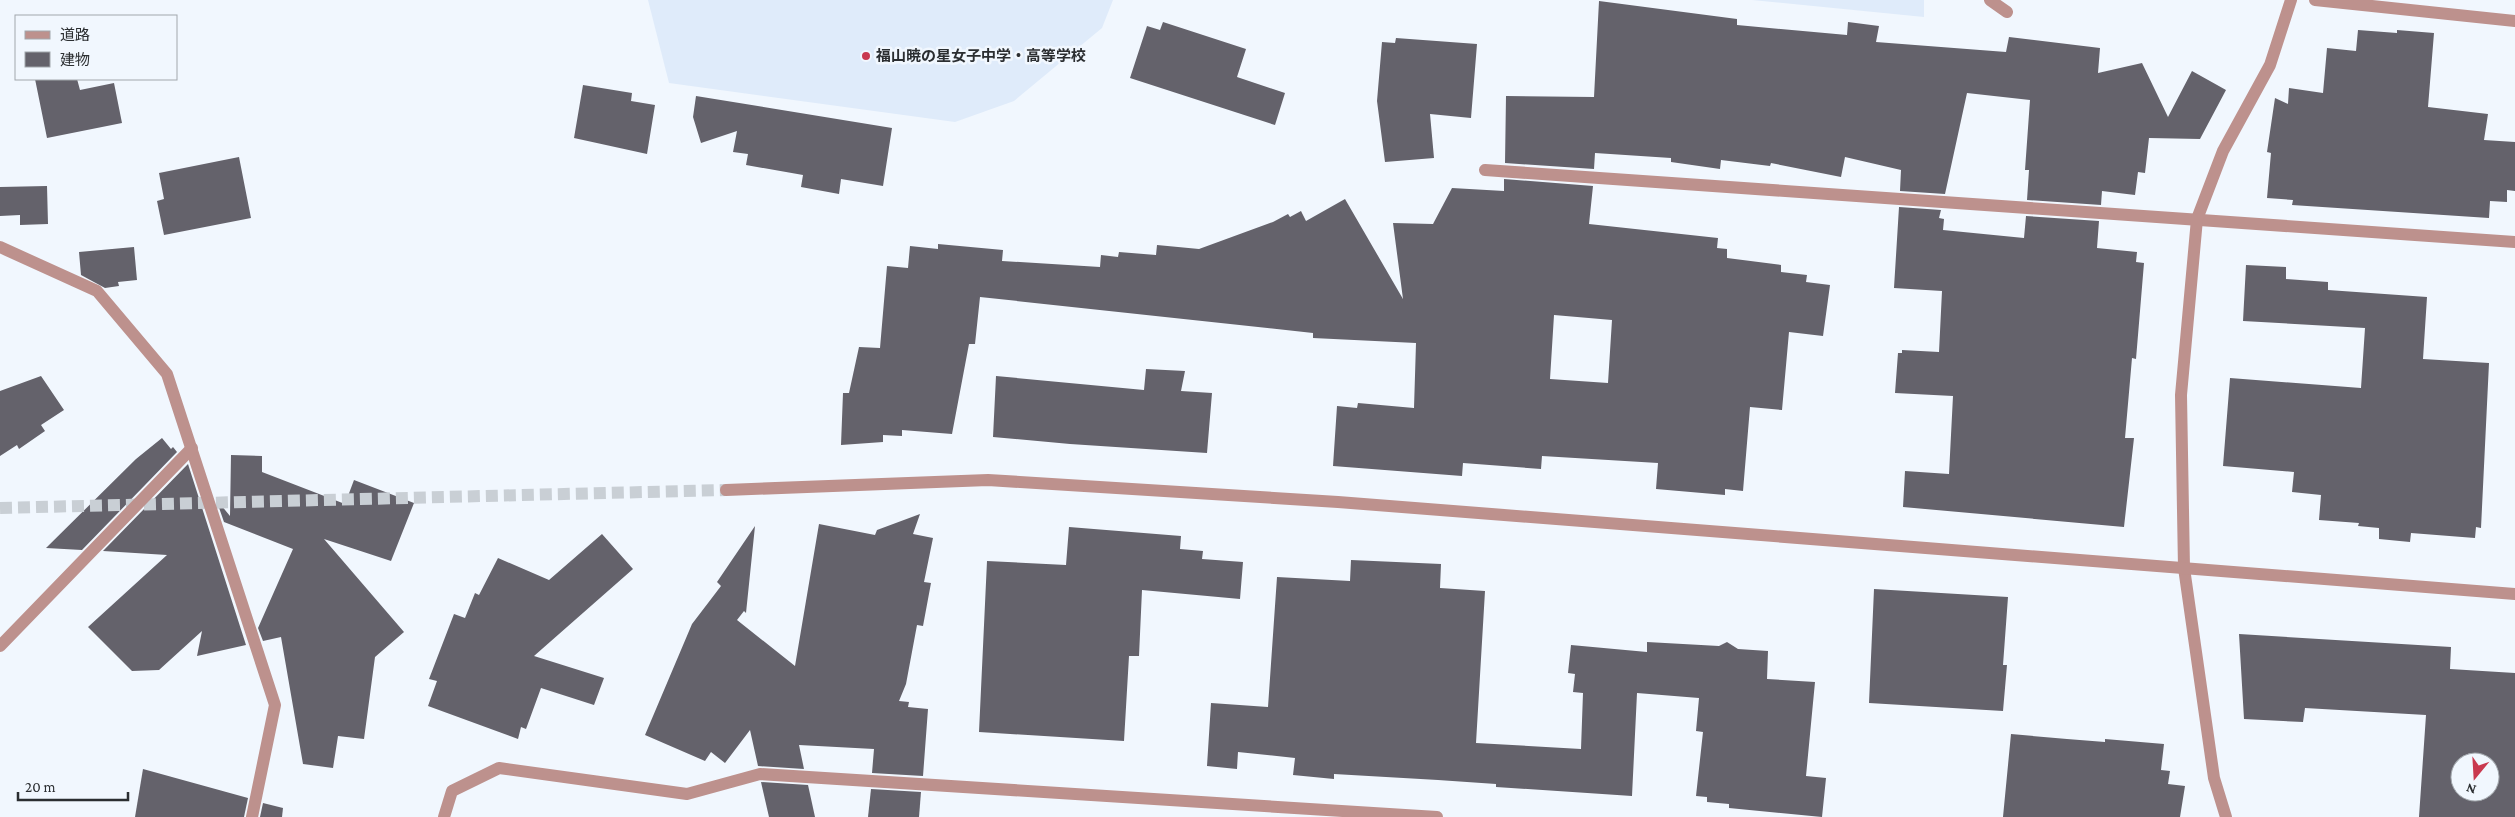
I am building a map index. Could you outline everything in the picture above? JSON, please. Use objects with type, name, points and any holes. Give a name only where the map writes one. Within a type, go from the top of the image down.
[{"type":"street","points":[[1990,0],[2007,12]]},
{"type":"street","points":[[2226,817],[2214,778],[2184,568],[2181,395],[2197,219],[2223,151],[2270,65],[2291,0]]},
{"type":"street","points":[[2316,0],[2515,21]]},
{"type":"street","points":[[1485,170],[2515,242]]},
{"type":"street","points":[[0,247],[97,291],[167,374],[275,705],[252,817]]},
{"type":"street","points":[[0,646],[192,448]]},
{"type":"street","points":[[726,490],[988,480],[1338,502],[2515,594]]},
{"type":"street","points":[[444,817],[452,791],[499,768],[687,794],[760,774],[1437,817]]},
{"type":"shaded area","name":"福山暁の星女子中学・高等学校","points":[[648,0],[1113,0],[1102,28],[1014,101],[955,122],[669,83]]},
{"type":"shaded area","points":[[1752,0],[1924,0],[1924,17]]},
{"type":"building","points":[[1599,1],[1737,19],[1737,25],[1847,35],[1848,22],[1879,26],[1876,42],[2006,52],[2009,37],[2100,48],[2098,73],[2142,63],[2168,117],[2192,71],[2226,90],[2200,139],[2149,138],[2145,173],[2138,172],[2135,195],[2102,191],[2101,205],[2027,200],[2029,170],[2025,170],[2030,100],[1967,93],[1945,194],[1900,191],[1901,170],[1845,157],[1841,177],[1771,163],[1770,166],[1721,160],[1720,169],[1671,162],[1671,158],[1595,153],[1594,169],[1505,163],[1506,96],[1594,97]]},
{"type":"building","points":[[1163,22],[1246,49],[1237,77],[1285,93],[1275,125],[1130,78],[1147,26],[1160,30]]},
{"type":"building","points":[[2358,30],[2397,33],[2397,30],[2434,33],[2428,107],[2488,114],[2484,140],[2515,142],[2515,191],[2507,190],[2507,202],[2490,201],[2489,218],[2292,205],[2293,200],[2267,198],[2271,153],[2267,152],[2275,98],[2288,104],[2289,88],[2323,93],[2327,48],[2356,51]]},
{"type":"building","points":[[1396,38],[1477,44],[1471,118],[1430,114],[1434,158],[1385,162],[1377,101],[1382,42],[1395,43]]},
{"type":"building","points":[[35,80],[77,80],[80,90],[114,83],[122,123],[47,138]]},
{"type":"building","points":[[583,85],[632,93],[631,101],[655,105],[647,154],[574,138]]},
{"type":"building","points":[[696,96],[892,128],[883,186],[841,179],[839,194],[801,187],[803,175],[746,165],[748,154],[733,152],[737,131],[701,143],[693,117]]},
{"type":"building","points":[[239,157],[251,218],[164,235],[157,201],[164,199],[159,173]]},
{"type":"building","points":[[1504,179],[1593,186],[1589,224],[1718,238],[1717,248],[1727,249],[1727,258],[1781,265],[1781,272],[1807,275],[1806,282],[1830,285],[1823,336],[1789,332],[1782,410],[1750,407],[1743,491],[1725,489],[1725,495],[1656,489],[1658,463],[1542,456],[1541,469],[1463,463],[1462,476],[1333,466],[1337,406],[1357,408],[1358,403],[1414,408],[1416,343],[1313,338],[1313,333],[980,297],[975,344],[969,344],[952,434],[902,430],[902,436],[883,435],[883,442],[841,445],[843,393],[849,393],[859,347],[880,348],[887,266],[908,268],[910,246],[938,249],[938,244],[1003,250],[1002,261],[1100,267],[1101,255],[1118,257],[1119,252],[1156,255],[1157,245],[1199,249],[1273,222],[1288,214],[1290,217],[1301,211],[1306,221],[1345,199],[1403,299],[1393,223],[1433,224],[1452,188],[1504,191]],"holes":[[[1554,315],[1612,320],[1608,383],[1550,379]]]},
{"type":"building","points":[[47,186],[48,224],[20,225],[20,215],[0,216],[0,187]]},
{"type":"building","points":[[1899,207],[1941,210],[1939,218],[1944,219],[1943,230],[2024,238],[2026,216],[2099,221],[2097,248],[2137,252],[2136,262],[2144,263],[2136,359],[2132,358],[2125,438],[2134,438],[2124,527],[1903,507],[1905,471],[1949,474],[1953,396],[1895,393],[1898,353],[1902,353],[1902,350],[1939,352],[1942,291],[1894,288]]},
{"type":"building","points":[[134,247],[137,280],[118,282],[119,286],[105,288],[81,275],[79,252]]},
{"type":"building","points":[[2246,265],[2286,267],[2286,279],[2328,282],[2328,290],[2427,297],[2423,359],[2489,363],[2481,528],[2476,527],[2475,538],[2411,533],[2410,542],[2379,539],[2379,528],[2358,526],[2359,523],[2319,520],[2321,495],[2292,492],[2294,472],[2223,466],[2230,378],[2361,388],[2365,328],[2243,321]]},
{"type":"building","points":[[1146,369],[1185,371],[1181,391],[1212,393],[1207,453],[993,437],[996,376],[1144,390]]},
{"type":"building","points":[[41,376],[64,410],[41,425],[45,431],[19,449],[17,445],[0,456],[0,391]]},
{"type":"building","points":[[162,438],[171,449],[173,447],[177,452],[82,550],[46,548],[136,459]]},
{"type":"building","points":[[231,455],[262,456],[262,472],[345,504],[354,480],[414,503],[391,561],[324,539],[404,632],[375,657],[364,739],[338,736],[333,768],[303,764],[281,637],[263,641],[258,628],[293,549],[224,522],[216,499],[230,516]]},
{"type":"building","points":[[188,464],[246,645],[197,656],[202,631],[159,670],[132,671],[88,627],[167,555],[103,551]]},
{"type":"building","points":[[920,514],[913,534],[933,538],[924,582],[931,583],[923,626],[917,625],[906,684],[899,701],[909,702],[908,707],[928,709],[923,776],[872,773],[874,749],[799,745],[804,769],[758,766],[750,730],[725,763],[711,752],[705,761],[645,735],[692,624],[721,586],[717,582],[755,526],[746,613],[744,611],[737,620],[795,666],[819,524],[875,535],[877,530]]},
{"type":"building","points":[[1069,527],[1181,536],[1180,549],[1203,551],[1202,559],[1243,562],[1240,599],[1142,590],[1139,656],[1129,656],[1124,741],[979,732],[987,561],[1066,565]]},
{"type":"building","points":[[602,534],[633,569],[534,656],[604,678],[594,705],[541,688],[526,729],[521,727],[518,739],[428,706],[437,681],[429,679],[454,614],[465,618],[475,593],[479,595],[498,558],[549,580]]},
{"type":"building","points":[[1351,560],[1441,564],[1440,588],[1485,591],[1476,743],[1581,749],[1583,693],[1573,692],[1575,674],[1568,673],[1571,645],[1647,652],[1647,642],[1719,646],[1727,642],[1738,649],[1768,651],[1767,679],[1815,682],[1806,776],[1826,778],[1822,817],[1729,808],[1729,804],[1707,802],[1707,797],[1696,796],[1703,732],[1696,731],[1699,698],[1637,693],[1632,796],[1496,787],[1496,784],[1438,780],[1334,774],[1334,779],[1293,775],[1295,758],[1238,752],[1237,769],[1207,766],[1211,703],[1268,707],[1277,577],[1350,581]]},
{"type":"building","points":[[1874,589],[2008,597],[2003,665],[2007,665],[2003,711],[1869,703]]},
{"type":"building","points":[[2239,634],[2451,647],[2450,669],[2515,673],[2515,817],[2419,817],[2426,715],[2305,708],[2303,722],[2244,719]]},
{"type":"building","points":[[2011,734],[2105,742],[2105,739],[2164,744],[2161,770],[2170,771],[2168,784],[2185,786],[2180,817],[2003,817]]},
{"type":"building","points":[[143,769],[248,798],[244,817],[135,817]]},
{"type":"building","points":[[761,782],[808,785],[815,817],[769,817]]},
{"type":"building","points":[[871,789],[921,792],[919,817],[868,817]]},
{"type":"building","points":[[263,803],[283,808],[282,817],[260,817]]},
{"type":"tunnel","points":[[0,508],[726,490]]},
{"type":"place","name":"福山暁の星女子中学・高等学校","points":[[866,56]]}]
